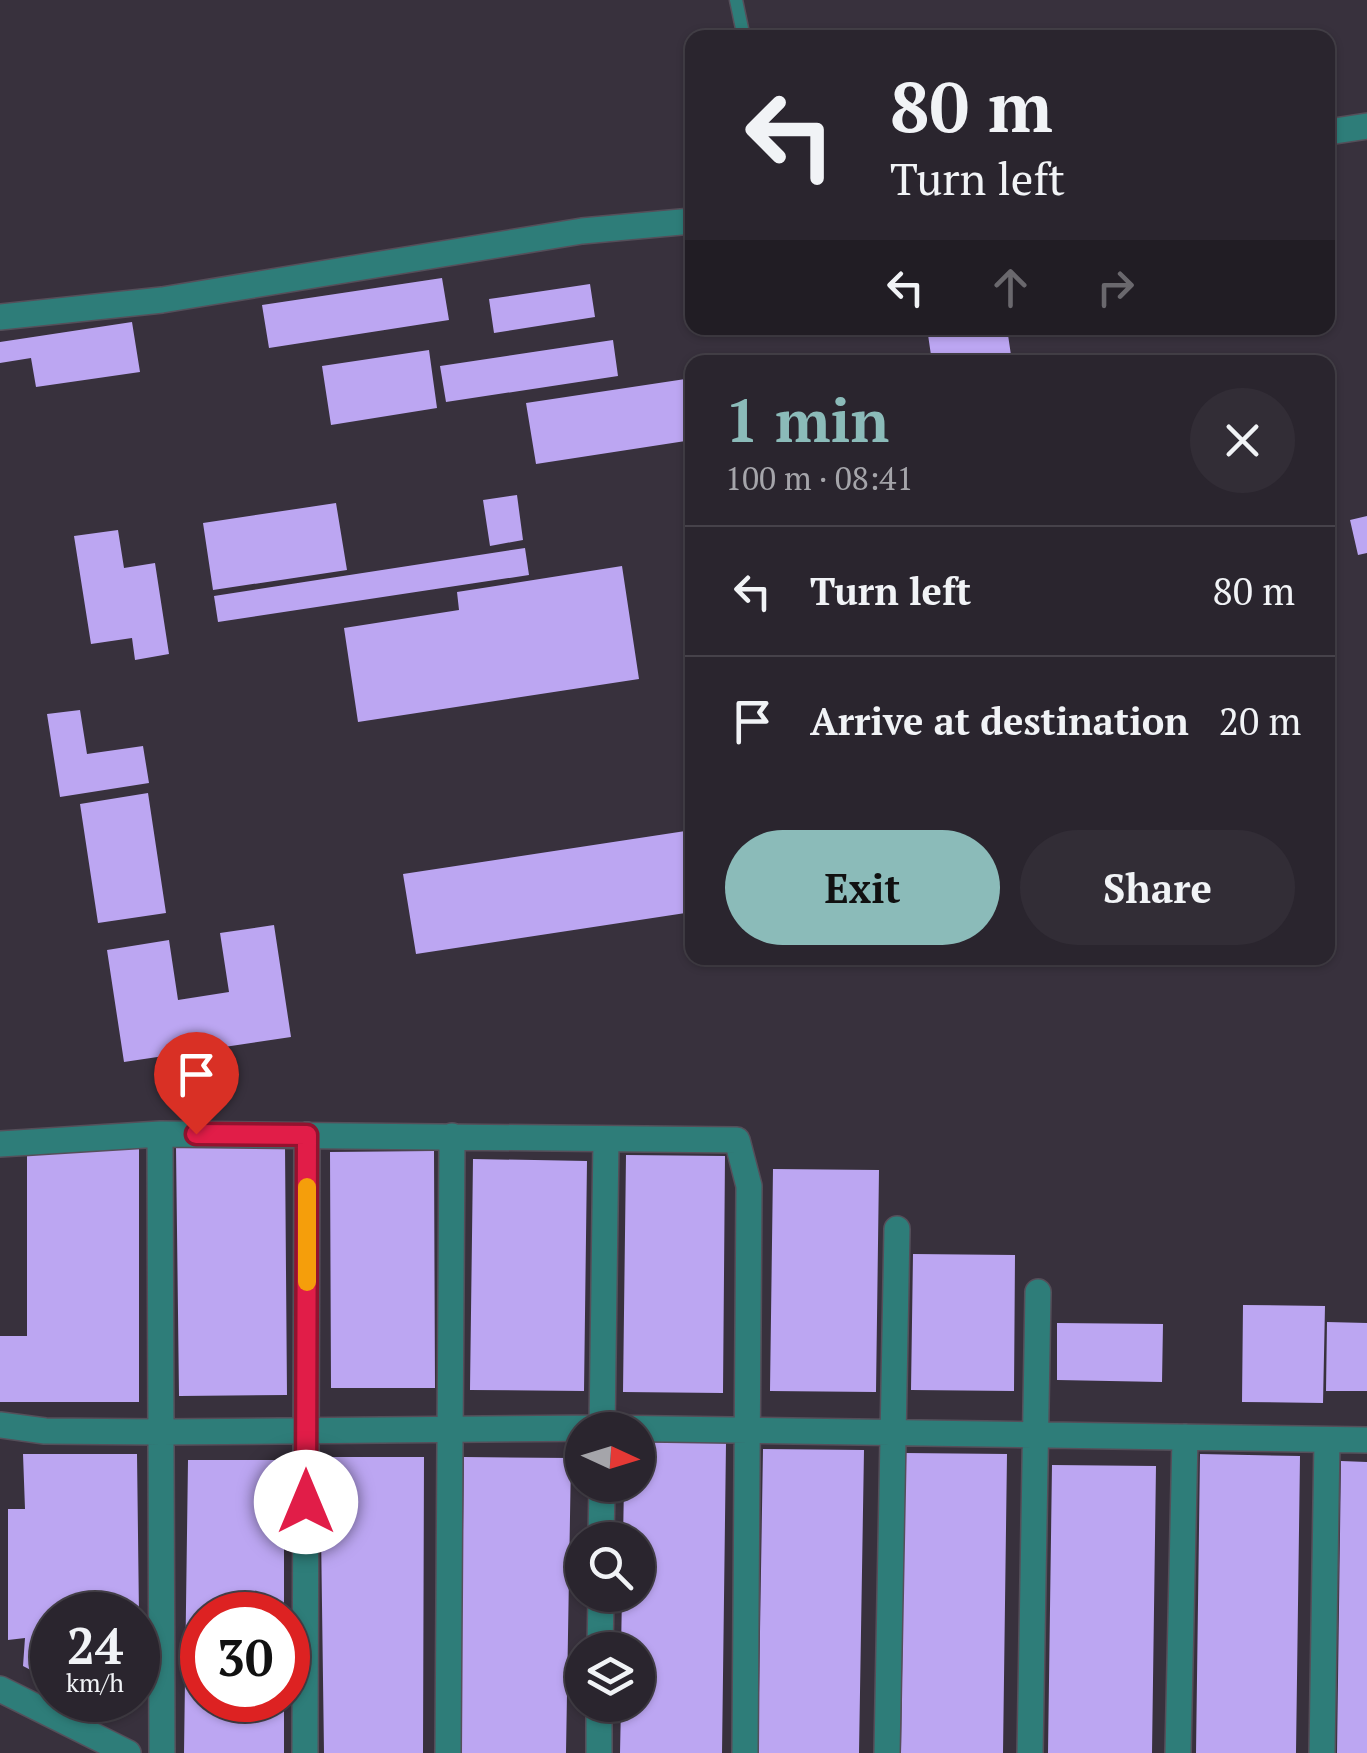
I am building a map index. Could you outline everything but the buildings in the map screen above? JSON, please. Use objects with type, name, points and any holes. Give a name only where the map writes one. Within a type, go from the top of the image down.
[{"type":"street","points":[[1335,131],[1367,126]]},
{"type":"street","points":[[0,317],[162,300],[582,231],[685,222]]},
{"type":"street","points":[[160,1134],[162,1753]]},
{"type":"street","points":[[0,1144],[160,1134],[737,1140],[749,1186],[745,1753]]},
{"type":"street","points":[[305,1753],[307,1135]]},
{"type":"street","points":[[448,1753],[452,1136]]},
{"type":"street","points":[[602,1412],[606,1139]]},
{"type":"street","points":[[887,1753],[897,1229]]},
{"type":"street","points":[[1030,1753],[1038,1292]]},
{"type":"street","points":[[0,1425],[45,1430],[162,1432],[565,1429]]},
{"type":"street","points":[[655,1429],[1367,1440]]},
{"type":"street","points":[[1178,1753],[1185,1438]]},
{"type":"street","points":[[1322,1753],[1327,1440]]},
{"type":"street","points":[[0,1689],[128,1753]]},
{"type":"street","points":[[599,1722],[599,1753]]},
{"type":"lane","points":[[736,0],[742,30]]},
{"type":"slow traffic","points":[[307,1187],[307,1282]]},
{"type":"route","points":[[196,1134],[307,1135],[306,1502]]}]
